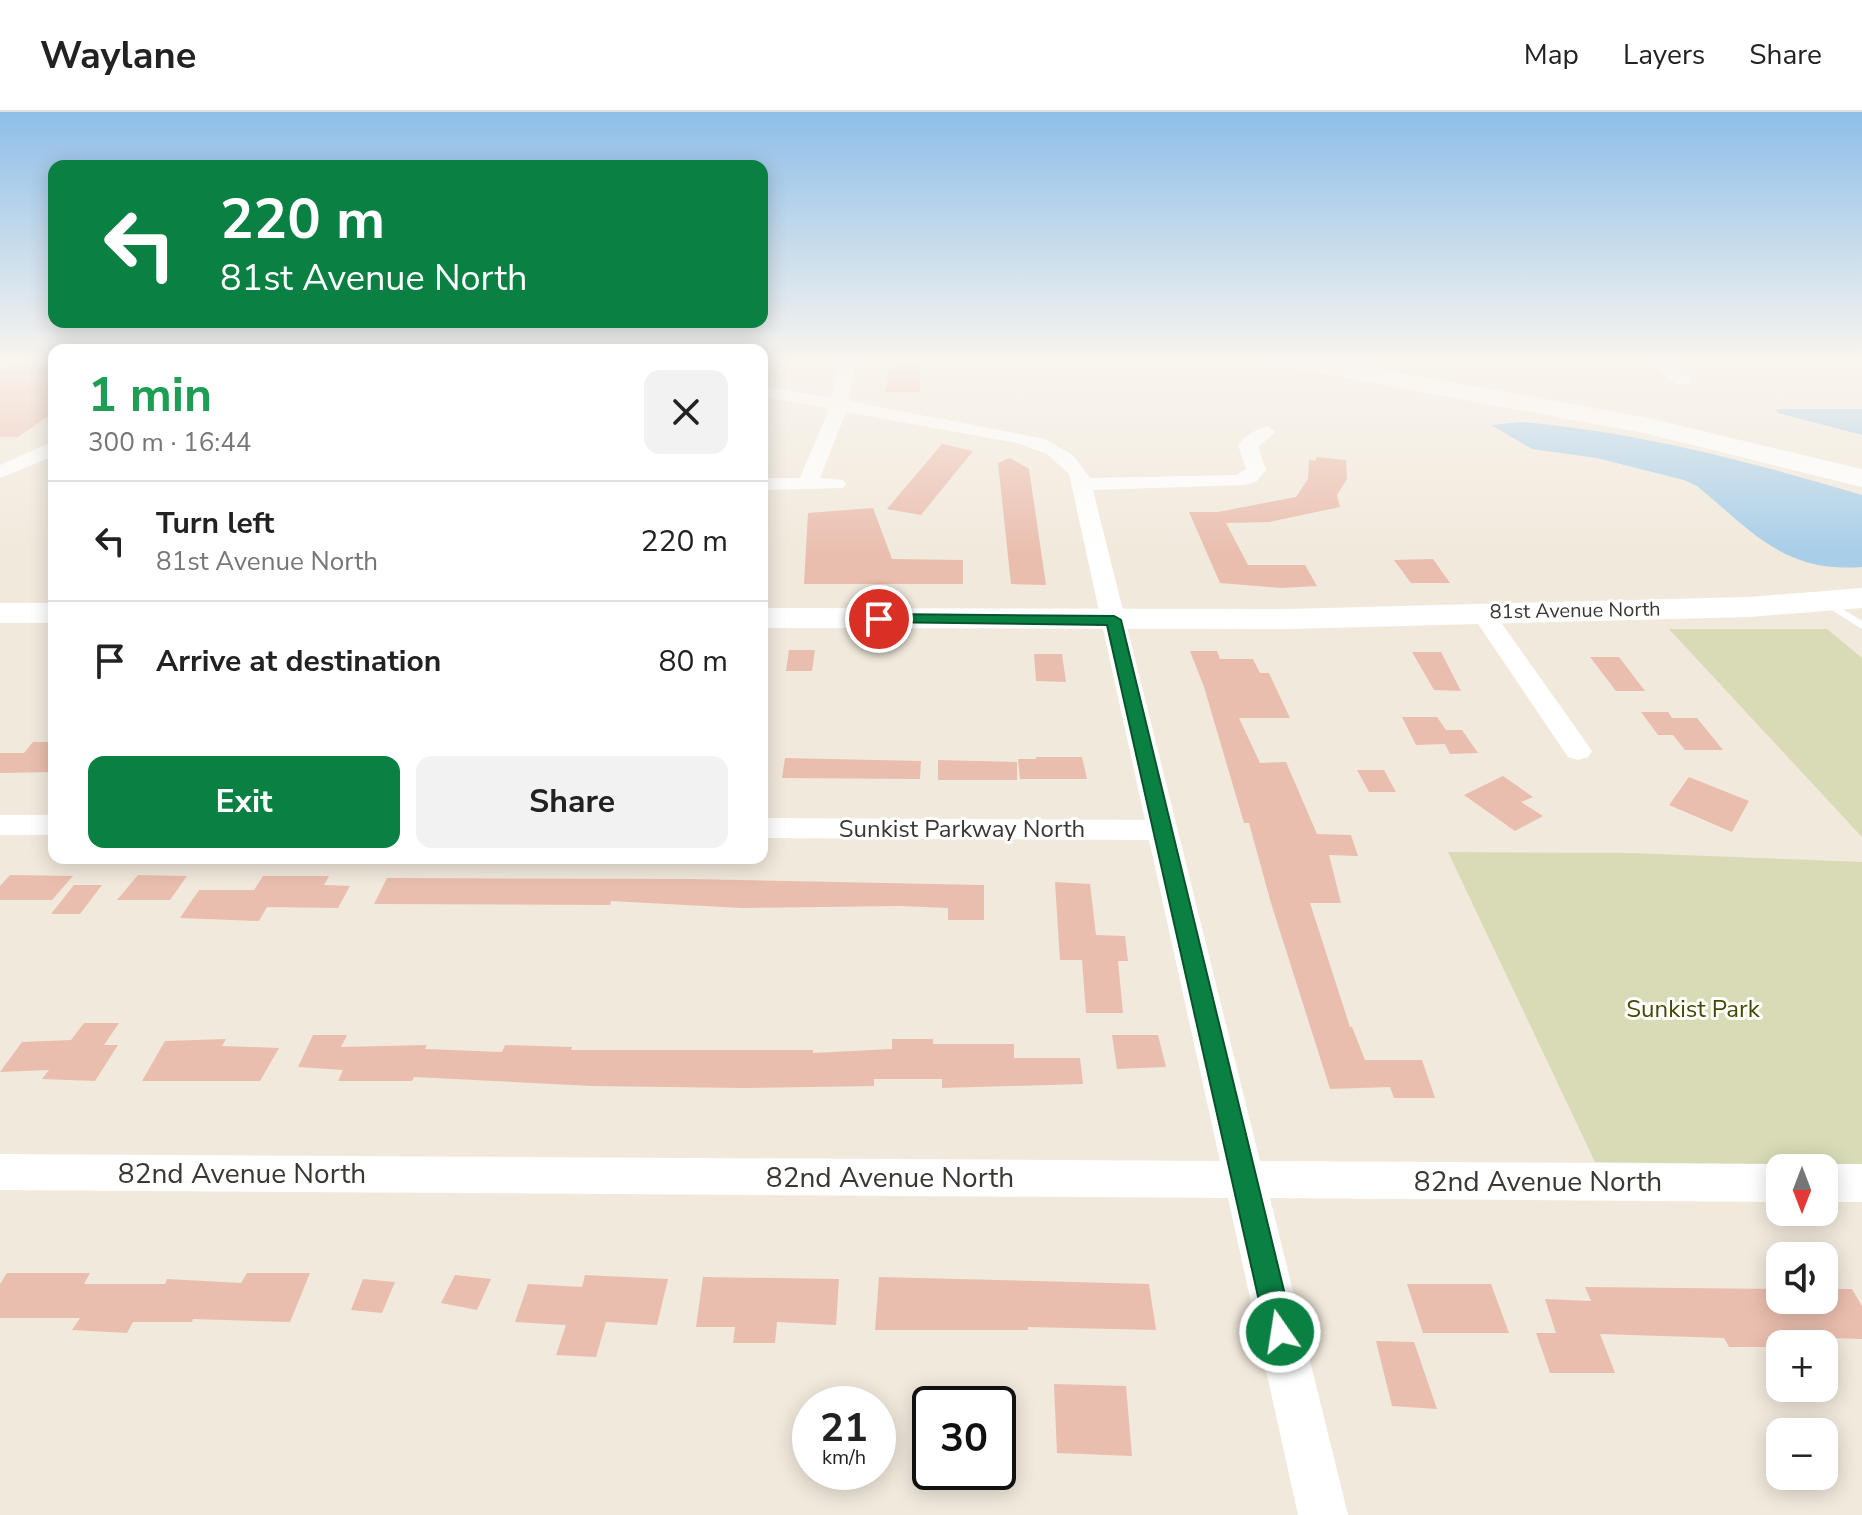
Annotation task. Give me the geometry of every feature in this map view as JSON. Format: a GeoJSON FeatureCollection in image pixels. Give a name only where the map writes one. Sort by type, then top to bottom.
{"type":"FeatureCollection","features":[{"type":"Feature","properties":{"kind":"highway"},"geometry":{"type":"LineString","coordinates":[[1642,423],[1723,441],[1862,478]]}},
{"type":"Feature","properties":{"kind":"highway"},"geometry":{"type":"LineString","coordinates":[[1744,423],[1836,445]]}},
{"type":"Feature","properties":{"kind":"street"},"geometry":{"type":"LineString","coordinates":[[808,484],[832,423]]}},
{"type":"Feature","properties":{"kind":"street"},"geometry":{"type":"LineString","coordinates":[[945,423],[1020,438],[1060,452],[1072,462],[1082,484],[1323,1515]]}},
{"type":"Feature","properties":{"kind":"street"},"geometry":{"type":"LineString","coordinates":[[1082,484],[1238,481],[1250,477],[1256,470],[1248,445],[1267,432]]}},
{"type":"Feature","properties":{"kind":"street"},"geometry":{"type":"LineString","coordinates":[[0,472],[48,450]]}},
{"type":"Feature","properties":{"kind":"street"},"geometry":{"type":"LineString","coordinates":[[768,484],[836,484]]}},
{"type":"Feature","properties":{"kind":"street","name":"81st Avenue North"},"geometry":{"type":"LineString","coordinates":[[1486,618],[1826,602],[1861,617]]}},
{"type":"Feature","properties":{"kind":"street"},"geometry":{"type":"LineString","coordinates":[[4,616],[48,613]]}},
{"type":"Feature","properties":{"kind":"street","name":"81st Avenue North"},"geometry":{"type":"LineString","coordinates":[[768,618],[1486,618],[1787,626],[1861,617]]}},
{"type":"Feature","properties":{"kind":"street"},"geometry":{"type":"LineString","coordinates":[[1486,618],[1578,751]]}},
{"type":"Feature","properties":{"kind":"street"},"geometry":{"type":"LineString","coordinates":[[0,825],[48,825]]}},
{"type":"Feature","properties":{"kind":"street","name":"Sunkist Parkway North"},"geometry":{"type":"LineString","coordinates":[[768,828],[1163,830]]}},
{"type":"Feature","properties":{"kind":"street","name":"82nd Avenue North"},"geometry":{"type":"LineString","coordinates":[[0,1172],[1766,1183]]}},
{"type":"Feature","properties":{"kind":"street"},"geometry":{"type":"LineString","coordinates":[[1838,1183],[1862,1183]]}},
{"type":"Feature","properties":{"kind":"green space"},"geometry":{"type":"Polygon","coordinates":[[[1669,629],[1827,629],[1862,658],[1862,837],[1669,629]]]}},
{"type":"Feature","properties":{"kind":"green space","name":"Sunkist Park"},"geometry":{"type":"Polygon","coordinates":[[[1448,852],[1630,853],[1862,862],[1862,1166],[1838,1166],[1838,1154],[1766,1154],[1766,1165],[1595,1162],[1448,852]]]}},
{"type":"Feature","properties":{"kind":"water"},"geometry":{"type":"Polygon","coordinates":[[[1534,423],[1651,441],[1778,471],[1862,495],[1862,567],[1835,567],[1790,556],[1771,546],[1697,486],[1684,480],[1597,458],[1532,449],[1491,425],[1534,423]]]}},
{"type":"Feature","properties":{"kind":"water"},"geometry":{"type":"Polygon","coordinates":[[[1818,423],[1862,423],[1862,435],[1818,423]]]}},
{"type":"Feature","properties":{"kind":"building"},"geometry":{"type":"Polygon","coordinates":[[[0,423],[37,423],[18,437],[0,437],[0,423]]]}},
{"type":"Feature","properties":{"kind":"building"},"geometry":{"type":"Polygon","coordinates":[[[942,444],[973,451],[921,515],[887,509],[942,444]]]}},
{"type":"Feature","properties":{"kind":"building"},"geometry":{"type":"Polygon","coordinates":[[[1316,457],[1346,460],[1347,479],[1337,495],[1340,507],[1269,522],[1226,523],[1248,565],[1305,565],[1317,586],[1282,588],[1220,583],[1189,512],[1218,512],[1296,497],[1308,479],[1309,460],[1316,461],[1316,457]]]}},
{"type":"Feature","properties":{"kind":"building"},"geometry":{"type":"Polygon","coordinates":[[[1010,458],[1029,469],[1046,585],[1011,584],[998,463],[1010,458]]]}},
{"type":"Feature","properties":{"kind":"building"},"geometry":{"type":"Polygon","coordinates":[[[873,508],[892,559],[963,560],[963,584],[804,584],[808,513],[873,508]]]}},
{"type":"Feature","properties":{"kind":"building"},"geometry":{"type":"Polygon","coordinates":[[[1433,559],[1450,583],[1411,583],[1394,560],[1433,559]]]}},
{"type":"Feature","properties":{"kind":"building"},"geometry":{"type":"Polygon","coordinates":[[[789,650],[815,650],[812,671],[786,671],[789,650]]]}},
{"type":"Feature","properties":{"kind":"building"},"geometry":{"type":"Polygon","coordinates":[[[1190,651],[1217,651],[1220,659],[1253,659],[1260,673],[1269,673],[1290,718],[1239,718],[1260,763],[1286,762],[1317,834],[1351,835],[1358,856],[1329,855],[1341,903],[1310,903],[1350,1027],[1365,1060],[1422,1060],[1435,1098],[1394,1098],[1390,1087],[1330,1089],[1249,823],[1244,823],[1204,687],[1190,651]]]}},
{"type":"Feature","properties":{"kind":"building"},"geometry":{"type":"Polygon","coordinates":[[[1412,652],[1441,652],[1461,691],[1434,690],[1412,652]]]}},
{"type":"Feature","properties":{"kind":"building"},"geometry":{"type":"Polygon","coordinates":[[[1034,654],[1062,654],[1066,682],[1036,681],[1034,654]]]}},
{"type":"Feature","properties":{"kind":"building"},"geometry":{"type":"Polygon","coordinates":[[[1590,657],[1619,657],[1645,691],[1616,691],[1590,657]]]}},
{"type":"Feature","properties":{"kind":"building"},"geometry":{"type":"Polygon","coordinates":[[[1641,712],[1668,712],[1672,718],[1697,718],[1723,750],[1685,750],[1673,735],[1658,735],[1641,712]]]}},
{"type":"Feature","properties":{"kind":"building"},"geometry":{"type":"Polygon","coordinates":[[[1402,717],[1437,717],[1446,730],[1462,730],[1478,753],[1450,754],[1445,744],[1416,745],[1402,717]]]}},
{"type":"Feature","properties":{"kind":"building"},"geometry":{"type":"Polygon","coordinates":[[[33,742],[48,742],[48,772],[0,773],[0,753],[24,753],[33,742]]]}},
{"type":"Feature","properties":{"kind":"building"},"geometry":{"type":"Polygon","coordinates":[[[1082,757],[1087,779],[1020,779],[1018,759],[1082,757]]]}},
{"type":"Feature","properties":{"kind":"building"},"geometry":{"type":"Polygon","coordinates":[[[785,758],[921,761],[920,779],[782,778],[785,758]]]}},
{"type":"Feature","properties":{"kind":"building"},"geometry":{"type":"Polygon","coordinates":[[[938,760],[1017,762],[1017,780],[938,780],[938,760]]]}},
{"type":"Feature","properties":{"kind":"building"},"geometry":{"type":"Polygon","coordinates":[[[1357,770],[1384,770],[1396,792],[1369,792],[1357,770]]]}},
{"type":"Feature","properties":{"kind":"building"},"geometry":{"type":"Polygon","coordinates":[[[1503,776],[1533,797],[1521,802],[1543,816],[1515,831],[1464,795],[1503,776]]]}},
{"type":"Feature","properties":{"kind":"building"},"geometry":{"type":"Polygon","coordinates":[[[1689,777],[1749,801],[1732,832],[1669,805],[1689,777]]]}},
{"type":"Feature","properties":{"kind":"building"},"geometry":{"type":"Polygon","coordinates":[[[10,875],[73,876],[52,900],[0,900],[0,886],[10,875]]]}},
{"type":"Feature","properties":{"kind":"building"},"geometry":{"type":"Polygon","coordinates":[[[138,875],[187,876],[170,900],[117,900],[138,875]]]}},
{"type":"Feature","properties":{"kind":"building"},"geometry":{"type":"Polygon","coordinates":[[[263,876],[329,876],[324,885],[350,886],[338,908],[267,907],[259,921],[180,918],[199,890],[254,890],[263,876]]]}},
{"type":"Feature","properties":{"kind":"building"},"geometry":{"type":"Polygon","coordinates":[[[387,878],[690,879],[984,885],[984,920],[948,920],[948,908],[900,906],[742,908],[611,901],[610,905],[374,904],[387,878]]]}},
{"type":"Feature","properties":{"kind":"building"},"geometry":{"type":"Polygon","coordinates":[[[1055,882],[1090,884],[1096,935],[1125,936],[1128,961],[1118,961],[1123,1013],[1086,1013],[1082,960],[1060,960],[1055,882]]]}},
{"type":"Feature","properties":{"kind":"building"},"geometry":{"type":"Polygon","coordinates":[[[74,885],[102,885],[80,914],[51,914],[74,885]]]}},
{"type":"Feature","properties":{"kind":"building"},"geometry":{"type":"Polygon","coordinates":[[[84,1023],[119,1023],[104,1045],[118,1045],[95,1081],[42,1079],[49,1070],[0,1072],[22,1042],[71,1040],[84,1023]]]}},
{"type":"Feature","properties":{"kind":"building"},"geometry":{"type":"Polygon","coordinates":[[[313,1035],[347,1035],[341,1047],[427,1045],[425,1049],[502,1052],[505,1045],[572,1047],[571,1050],[813,1050],[813,1053],[892,1049],[892,1039],[933,1039],[933,1044],[1014,1044],[1014,1058],[1080,1058],[1083,1084],[942,1088],[942,1079],[874,1079],[874,1086],[743,1088],[592,1086],[414,1077],[412,1081],[338,1081],[343,1070],[298,1067],[313,1035]]]}},
{"type":"Feature","properties":{"kind":"building"},"geometry":{"type":"Polygon","coordinates":[[[1112,1035],[1158,1035],[1166,1067],[1117,1069],[1112,1035]]]}},
{"type":"Feature","properties":{"kind":"building"},"geometry":{"type":"Polygon","coordinates":[[[226,1039],[222,1046],[279,1048],[260,1081],[142,1081],[165,1041],[226,1039]]]}},
{"type":"Feature","properties":{"kind":"building"},"geometry":{"type":"Polygon","coordinates":[[[7,1273],[90,1273],[84,1284],[165,1284],[167,1279],[241,1283],[247,1273],[310,1273],[290,1322],[193,1319],[192,1322],[133,1322],[127,1333],[72,1330],[80,1318],[0,1318],[0,1284],[7,1273]]]}},
{"type":"Feature","properties":{"kind":"building"},"geometry":{"type":"Polygon","coordinates":[[[455,1275],[491,1279],[477,1310],[441,1303],[455,1275]]]}},
{"type":"Feature","properties":{"kind":"building"},"geometry":{"type":"Polygon","coordinates":[[[585,1275],[668,1279],[657,1325],[606,1322],[596,1357],[556,1355],[566,1325],[515,1322],[528,1284],[582,1287],[585,1275]]]}},
{"type":"Feature","properties":{"kind":"building"},"geometry":{"type":"Polygon","coordinates":[[[703,1277],[839,1279],[836,1325],[777,1322],[775,1343],[733,1343],[735,1327],[696,1327],[703,1277]]]}},
{"type":"Feature","properties":{"kind":"building"},"geometry":{"type":"Polygon","coordinates":[[[879,1277],[1149,1284],[1156,1330],[1028,1327],[1028,1330],[875,1330],[879,1277]]]}},
{"type":"Feature","properties":{"kind":"building"},"geometry":{"type":"Polygon","coordinates":[[[363,1279],[395,1282],[382,1313],[351,1310],[363,1279]]]}},
{"type":"Feature","properties":{"kind":"building"},"geometry":{"type":"Polygon","coordinates":[[[1407,1284],[1491,1284],[1509,1333],[1423,1333],[1407,1284]]]}},
{"type":"Feature","properties":{"kind":"building"},"geometry":{"type":"Polygon","coordinates":[[[1585,1287],[1766,1289],[1766,1314],[1838,1314],[1838,1289],[1852,1289],[1862,1306],[1862,1339],[1838,1338],[1838,1330],[1766,1330],[1766,1347],[1729,1347],[1724,1338],[1600,1334],[1615,1373],[1550,1373],[1536,1333],[1556,1333],[1545,1299],[1591,1301],[1585,1287]]]}},
{"type":"Feature","properties":{"kind":"building"},"geometry":{"type":"Polygon","coordinates":[[[1376,1341],[1414,1342],[1437,1409],[1392,1406],[1376,1341]]]}},
{"type":"Feature","properties":{"kind":"building"},"geometry":{"type":"Polygon","coordinates":[[[1054,1384],[1126,1386],[1132,1456],[1057,1453],[1054,1384]]]}},
{"type":"Feature","properties":{"kind":"route"},"geometry":{"type":"LineString","coordinates":[[879,619],[1114,620],[1280,1332]]}}]}
